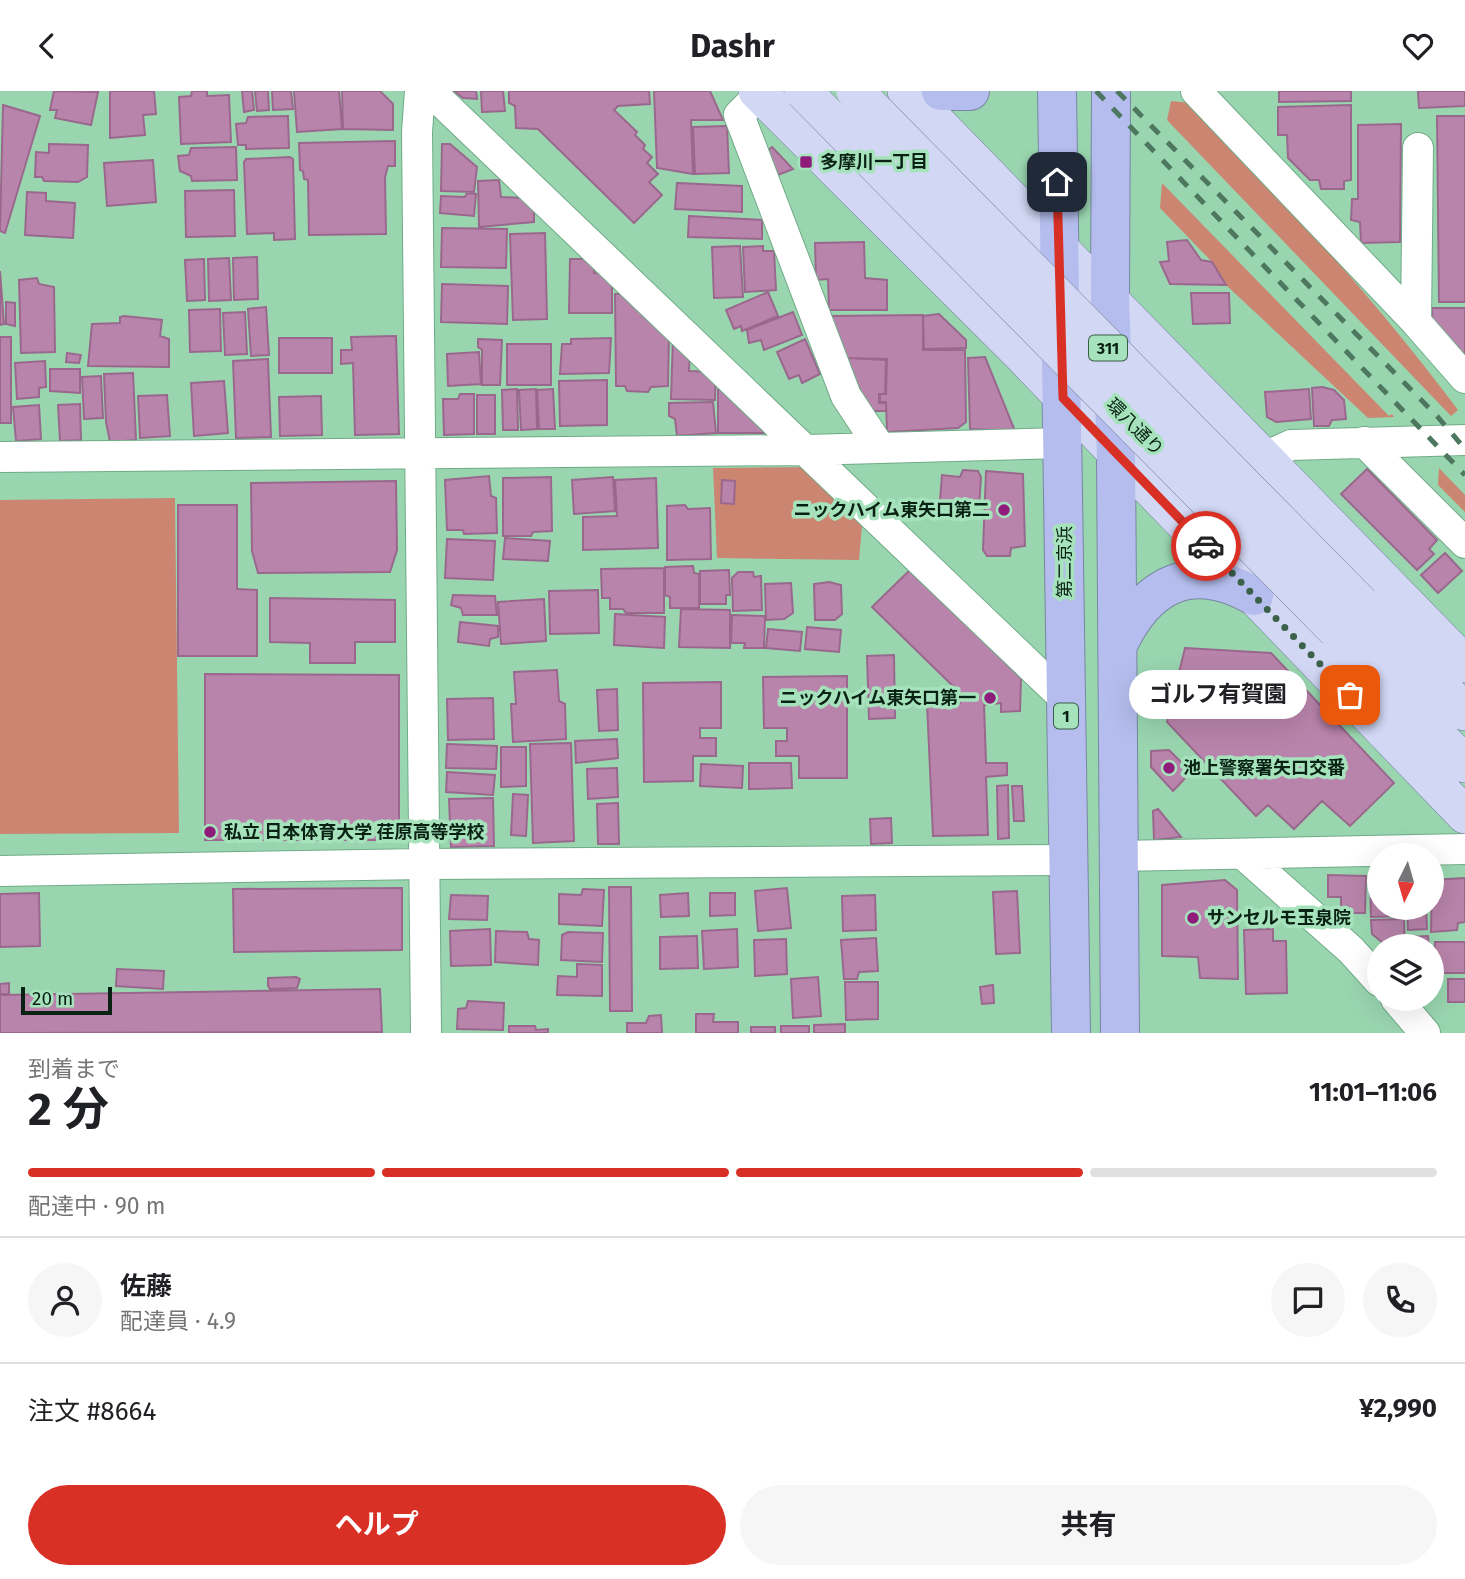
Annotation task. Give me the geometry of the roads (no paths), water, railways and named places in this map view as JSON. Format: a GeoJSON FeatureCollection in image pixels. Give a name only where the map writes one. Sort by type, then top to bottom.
{"type":"FeatureCollection","features":[{"type":"Feature","properties":{"kind":"highway"},"geometry":{"type":"LineString","coordinates":[[941,91],[970,91]]}},
{"type":"Feature","properties":{"kind":"highway","name":"第二京浜"},"geometry":{"type":"LineString","coordinates":[[1057,91],[1071,1033]]}},
{"type":"Feature","properties":{"kind":"highway"},"geometry":{"type":"LineString","coordinates":[[1111,91],[1110,300],[1116,454],[1120,1033]]}},
{"type":"Feature","properties":{"kind":"highway"},"geometry":{"type":"LineString","coordinates":[[1118,645],[1128,624],[1143,604],[1184,579],[1221,580],[1254,596]]}},
{"type":"Feature","properties":{"kind":"main road","name":"環八通り"},"geometry":{"type":"LineString","coordinates":[[803,91],[1465,764]]}},
{"type":"Feature","properties":{"kind":"main road","name":"環八通り"},"geometry":{"type":"LineString","coordinates":[[855,91],[1465,712]]}},
{"type":"Feature","properties":{"kind":"main road"},"geometry":{"type":"LineString","coordinates":[[906,91],[1465,664]]}},
{"type":"Feature","properties":{"kind":"main road"},"geometry":{"type":"LineString","coordinates":[[758,92],[1063,398],[1465,815]]}},
{"type":"Feature","properties":{"kind":"street"},"geometry":{"type":"LineString","coordinates":[[420,91],[416,132],[426,1033]]}},
{"type":"Feature","properties":{"kind":"street"},"geometry":{"type":"LineString","coordinates":[[430,91],[1066,700]]}},
{"type":"Feature","properties":{"kind":"street"},"geometry":{"type":"LineString","coordinates":[[1196,91],[1416,322],[1465,378]]}},
{"type":"Feature","properties":{"kind":"street"},"geometry":{"type":"LineString","coordinates":[[758,92],[739,115],[846,395],[878,446]]}},
{"type":"Feature","properties":{"kind":"street"},"geometry":{"type":"LineString","coordinates":[[1416,322],[1418,148]]}},
{"type":"Feature","properties":{"kind":"street"},"geometry":{"type":"LineString","coordinates":[[1191,530],[1264,457],[1291,445],[1465,440]]}},
{"type":"Feature","properties":{"kind":"street"},"geometry":{"type":"LineString","coordinates":[[1364,442],[1465,543]]}},
{"type":"Feature","properties":{"kind":"street"},"geometry":{"type":"LineString","coordinates":[[0,457],[806,450],[1064,443]]}},
{"type":"Feature","properties":{"kind":"street"},"geometry":{"type":"LineString","coordinates":[[1118,856],[1245,856],[1465,849]]}},
{"type":"Feature","properties":{"kind":"street"},"geometry":{"type":"LineString","coordinates":[[1245,856],[1351,950],[1367,968]]}},
{"type":"Feature","properties":{"kind":"street"},"geometry":{"type":"LineString","coordinates":[[0,871],[424,864],[1069,860]]}},
{"type":"Feature","properties":{"kind":"street"},"geometry":{"type":"LineString","coordinates":[[1406,1011],[1425,1033]]}},
{"type":"Feature","properties":{"kind":"railway"},"geometry":{"type":"LineString","coordinates":[[1096,91],[1465,475]]}},
{"type":"Feature","properties":{"kind":"railway"},"geometry":{"type":"LineString","coordinates":[[1117,91],[1437,416],[1465,449]]}},
{"type":"Feature","properties":{"kind":"place","name":"多摩川一丁目"},"geometry":{"type":"Point","coordinates":[806,162]}},
{"type":"Feature","properties":{"kind":"place","name":"ニックハイム東矢口第二"},"geometry":{"type":"Point","coordinates":[1004,510]}},
{"type":"Feature","properties":{"kind":"place","name":"ゴルフ有賀園"},"geometry":{"type":"Point","coordinates":[1350,695]}},
{"type":"Feature","properties":{"kind":"place","name":"ニックハイム東矢口第一"},"geometry":{"type":"Point","coordinates":[990,698]}},
{"type":"Feature","properties":{"kind":"place","name":"池上警察署矢口交番"},"geometry":{"type":"Point","coordinates":[1169,768]}},
{"type":"Feature","properties":{"kind":"place","name":"私立 日本体育大学 荏原高等学校"},"geometry":{"type":"Point","coordinates":[210,832]}},
{"type":"Feature","properties":{"kind":"place","name":"サンセルモ玉泉院"},"geometry":{"type":"Point","coordinates":[1193,918]}}]}
